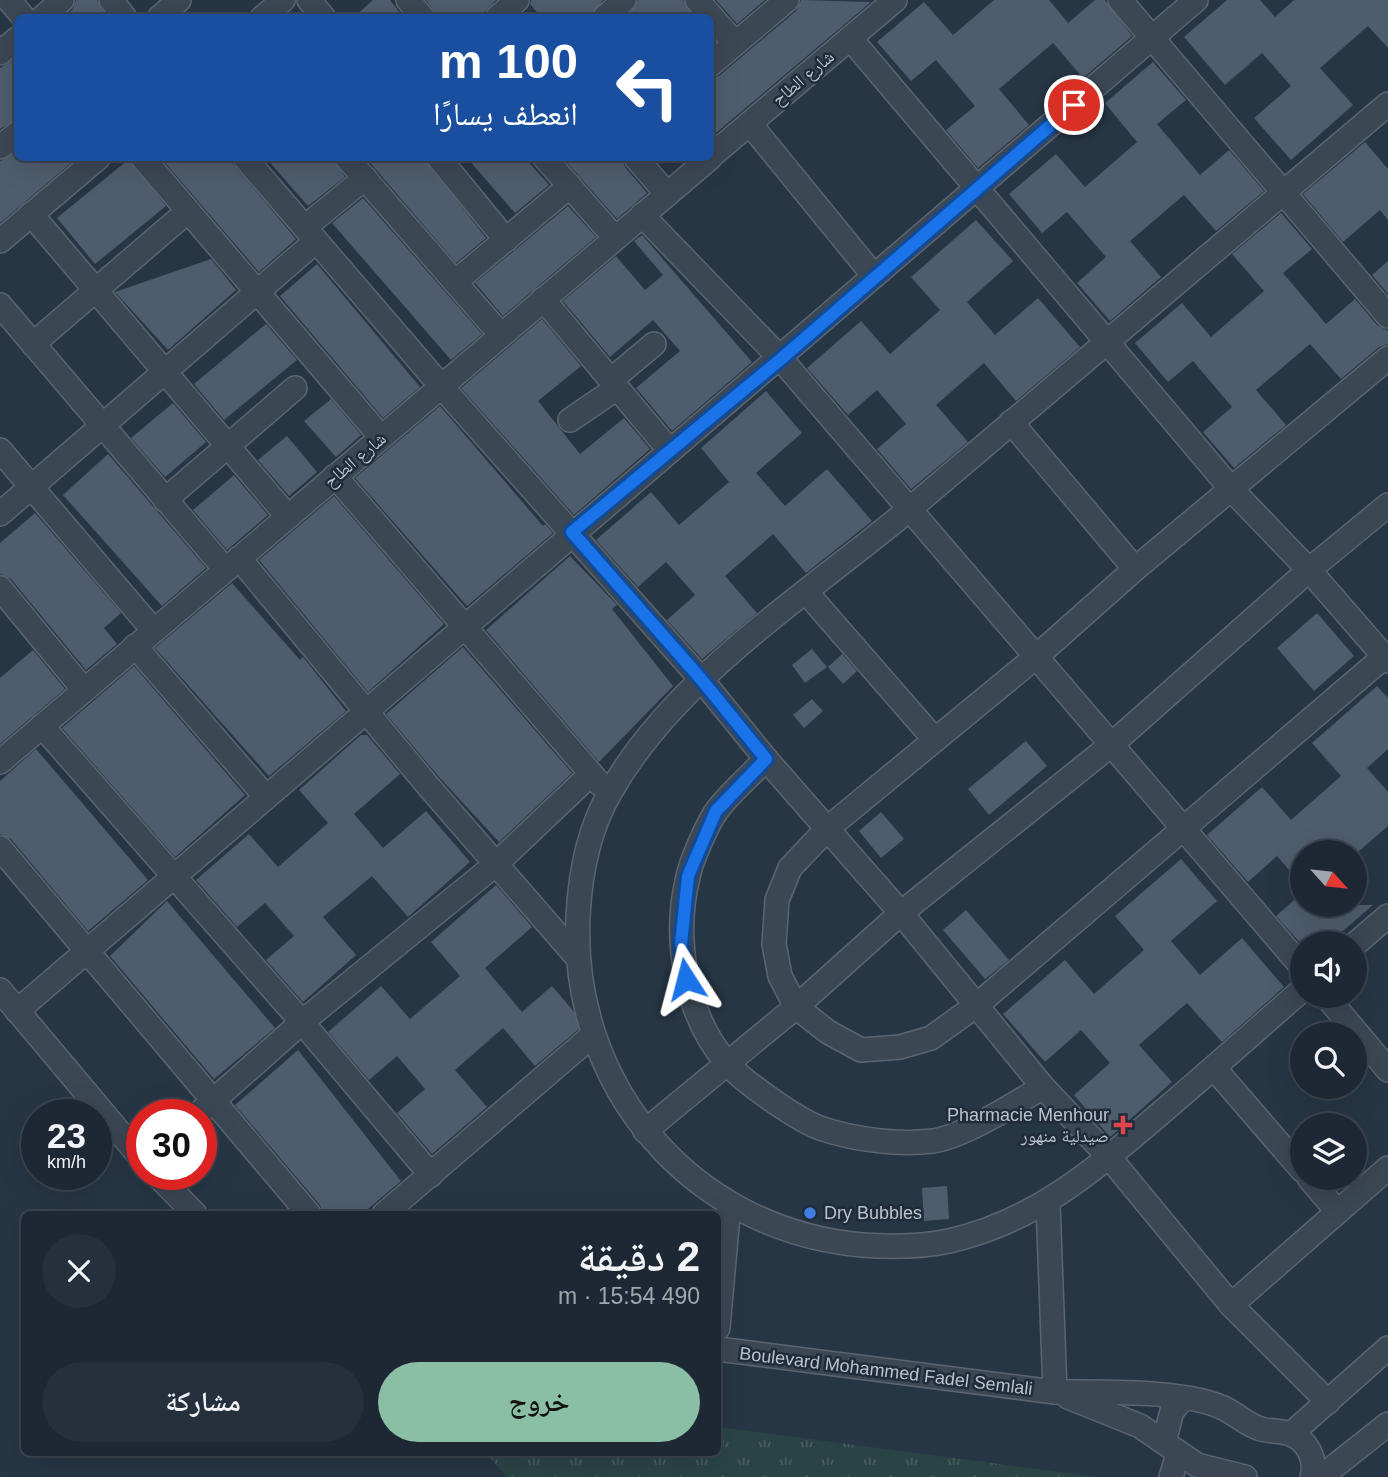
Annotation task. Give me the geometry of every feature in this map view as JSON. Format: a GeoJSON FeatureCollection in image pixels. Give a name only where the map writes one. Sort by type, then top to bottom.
{"type":"FeatureCollection","features":[{"type":"Feature","properties":{"kind":"street"},"geometry":{"type":"LineString","coordinates":[[9,0],[21,14]]}},
{"type":"Feature","properties":{"kind":"street"},"geometry":{"type":"LineString","coordinates":[[46,14],[62,0]]}},
{"type":"Feature","properties":{"kind":"street"},"geometry":{"type":"LineString","coordinates":[[111,0],[122,14]]}},
{"type":"Feature","properties":{"kind":"street"},"geometry":{"type":"LineString","coordinates":[[163,14],[179,0]]}},
{"type":"Feature","properties":{"kind":"street"},"geometry":{"type":"LineString","coordinates":[[267,14],[283,0]]}},
{"type":"Feature","properties":{"kind":"street"},"geometry":{"type":"LineString","coordinates":[[309,0],[321,14]]}},
{"type":"Feature","properties":{"kind":"street"},"geometry":{"type":"LineString","coordinates":[[408,0],[420,14]]}},
{"type":"Feature","properties":{"kind":"street"},"geometry":{"type":"LineString","coordinates":[[608,14],[624,0]]}},
{"type":"Feature","properties":{"kind":"street"},"geometry":{"type":"LineString","coordinates":[[697,0],[709,14]]}},
{"type":"Feature","properties":{"kind":"street"},"geometry":{"type":"LineString","coordinates":[[714,61],[787,0]]}},
{"type":"Feature","properties":{"kind":"street"},"geometry":{"type":"LineString","coordinates":[[1120,0],[1388,316]]}},
{"type":"Feature","properties":{"kind":"street"},"geometry":{"type":"LineString","coordinates":[[17,1011],[572,532],[781,359],[1196,0]]}},
{"type":"Feature","properties":{"kind":"street","name":"شارع الطاح"},"geometry":{"type":"LineString","coordinates":[[714,154],[891,1]]}},
{"type":"Feature","properties":{"kind":"street"},"geometry":{"type":"LineString","coordinates":[[714,19],[735,43]]}},
{"type":"Feature","properties":{"kind":"street"},"geometry":{"type":"LineString","coordinates":[[850,38],[1233,491],[1309,570],[1386,659],[1184,826],[977,1005],[931,1038],[900,1047],[861,1050],[828,1032],[796,1007],[780,976],[774,944],[777,900],[790,868],[828,828],[1037,656],[1135,569],[1233,491],[1388,358]]}},
{"type":"Feature","properties":{"kind":"street"},"geometry":{"type":"LineString","coordinates":[[0,53],[14,41]]}},
{"type":"Feature","properties":{"kind":"street"},"geometry":{"type":"LineString","coordinates":[[1290,1001],[1109,1157],[1048,1203],[998,1227],[944,1242],[889,1247],[833,1242],[779,1227],[729,1203],[684,1171],[645,1131],[615,1086],[593,1035],[576,956],[579,888],[590,840],[608,794],[648,734],[701,679],[910,509],[1388,104]]}},
{"type":"Feature","properties":{"kind":"street"},"geometry":{"type":"LineString","coordinates":[[750,124],[874,276]]}},
{"type":"Feature","properties":{"kind":"street"},"geometry":{"type":"LineString","coordinates":[[0,147],[14,136]]}},
{"type":"Feature","properties":{"kind":"street"},"geometry":{"type":"LineString","coordinates":[[0,241],[94,161]]}},
{"type":"Feature","properties":{"kind":"street"},"geometry":{"type":"LineString","coordinates":[[146,161],[381,437]]}},
{"type":"Feature","properties":{"kind":"street"},"geometry":{"type":"LineString","coordinates":[[248,161],[441,386],[701,679],[766,759],[901,913],[1043,1087],[1109,1157],[1231,1305],[1328,1402]]}},
{"type":"Feature","properties":{"kind":"street"},"geometry":{"type":"LineString","coordinates":[[350,161],[501,335]]}},
{"type":"Feature","properties":{"kind":"street"},"geometry":{"type":"LineString","coordinates":[[441,161],[506,240]]}},
{"type":"Feature","properties":{"kind":"street"},"geometry":{"type":"LineString","coordinates":[[548,161],[615,238]]}},
{"type":"Feature","properties":{"kind":"street"},"geometry":{"type":"LineString","coordinates":[[639,161],[667,194]]}},
{"type":"Feature","properties":{"kind":"street","name":"شارع الطاح"},"geometry":{"type":"LineString","coordinates":[[0,762],[705,161]]}},
{"type":"Feature","properties":{"kind":"street"},"geometry":{"type":"LineString","coordinates":[[0,514],[257,292],[365,178]]}},
{"type":"Feature","properties":{"kind":"street"},"geometry":{"type":"LineString","coordinates":[[455,282],[570,186]]}},
{"type":"Feature","properties":{"kind":"street"},"geometry":{"type":"LineString","coordinates":[[33,345],[188,211]]}},
{"type":"Feature","properties":{"kind":"street"},"geometry":{"type":"LineString","coordinates":[[31,214],[288,517]]}},
{"type":"Feature","properties":{"kind":"street"},"geometry":{"type":"LineString","coordinates":[[642,215],[781,359],[1290,953]]}},
{"type":"Feature","properties":{"kind":"street"},"geometry":{"type":"LineString","coordinates":[[543,299],[670,451]]}},
{"type":"Feature","properties":{"kind":"street"},"geometry":{"type":"LineString","coordinates":[[0,305],[165,500],[232,564],[366,712],[576,956]]}},
{"type":"Feature","properties":{"kind":"street"},"geometry":{"type":"LineString","coordinates":[[570,420],[614,384],[654,344]]}},
{"type":"Feature","properties":{"kind":"street"},"geometry":{"type":"LineString","coordinates":[[165,500],[295,388]]}},
{"type":"Feature","properties":{"kind":"street"},"geometry":{"type":"LineString","coordinates":[[1011,422],[1135,569]]}},
{"type":"Feature","properties":{"kind":"street"},"geometry":{"type":"LineString","coordinates":[[0,450],[154,631]]}},
{"type":"Feature","properties":{"kind":"street"},"geometry":{"type":"LineString","coordinates":[[335,476],[608,794]]}},
{"type":"Feature","properties":{"kind":"street"},"geometry":{"type":"LineString","coordinates":[[645,1131],[796,1007],[901,913],[1111,745],[1309,570],[1388,505]]}},
{"type":"Feature","properties":{"kind":"street"},"geometry":{"type":"LineString","coordinates":[[0,588],[84,690]]}},
{"type":"Feature","properties":{"kind":"street"},"geometry":{"type":"LineString","coordinates":[[807,593],[935,740]]}},
{"type":"Feature","properties":{"kind":"street"},"geometry":{"type":"LineString","coordinates":[[135,646],[266,797]]}},
{"type":"Feature","properties":{"kind":"street"},"geometry":{"type":"LineString","coordinates":[[42,726],[302,1022],[431,1175]]}},
{"type":"Feature","properties":{"kind":"street"},"geometry":{"type":"LineString","coordinates":[[766,759],[716,811],[688,876],[681,944],[686,979],[696,1011],[727,1063],[771,1099],[821,1129],[879,1140],[935,1141],[990,1118],[1043,1087]]}},
{"type":"Feature","properties":{"kind":"street"},"geometry":{"type":"LineString","coordinates":[[215,1099],[302,1022],[496,864],[591,774]]}},
{"type":"Feature","properties":{"kind":"street"},"geometry":{"type":"LineString","coordinates":[[0,848],[88,950],[198,1099]]}},
{"type":"Feature","properties":{"kind":"street"},"geometry":{"type":"LineString","coordinates":[[1367,934],[1388,916]]}},
{"type":"Feature","properties":{"kind":"street"},"geometry":{"type":"LineString","coordinates":[[0,990],[126,1140]]}},
{"type":"Feature","properties":{"kind":"street"},"geometry":{"type":"LineString","coordinates":[[1336,1008],[1388,1070]]}},
{"type":"Feature","properties":{"kind":"street"},"geometry":{"type":"LineString","coordinates":[[388,1211],[593,1035]]}},
{"type":"Feature","properties":{"kind":"street"},"geometry":{"type":"LineString","coordinates":[[1213,1068],[1290,1156]]}},
{"type":"Feature","properties":{"kind":"street"},"geometry":{"type":"LineString","coordinates":[[217,1120],[306,1211]]}},
{"type":"Feature","properties":{"kind":"street"},"geometry":{"type":"LineString","coordinates":[[1231,1305],[1388,1168]]}},
{"type":"Feature","properties":{"kind":"street"},"geometry":{"type":"LineString","coordinates":[[172,1190],[192,1211]]}},
{"type":"Feature","properties":{"kind":"street"},"geometry":{"type":"LineString","coordinates":[[1319,1190],[1337,1211]]}},
{"type":"Feature","properties":{"kind":"street"},"geometry":{"type":"LineString","coordinates":[[721,1294],[729,1203]]}},
{"type":"Feature","properties":{"kind":"street"},"geometry":{"type":"LineString","coordinates":[[1048,1203],[1055,1392]]}},
{"type":"Feature","properties":{"kind":"street"},"geometry":{"type":"LineString","coordinates":[[1312,1477],[1312,1455],[1305,1445],[1291,1434],[1388,1348]]}},
{"type":"Feature","properties":{"kind":"street","name":"Boulevard Mohammed Fadel Semlali"},"geometry":{"type":"LineString","coordinates":[[721,1349],[1055,1392],[1111,1392],[1183,1399],[1222,1407],[1260,1429],[1291,1434]]}},
{"type":"Feature","properties":{"kind":"street","name":"Boulevard Mohammed Fadel Semlali"},"geometry":{"type":"LineString","coordinates":[[1055,1392],[1140,1426],[1198,1465],[1230,1476]]}},
{"type":"Feature","properties":{"kind":"street"},"geometry":{"type":"LineString","coordinates":[[1171,1477],[1172,1411],[1183,1399]]}},
{"type":"Feature","properties":{"kind":"street"},"geometry":{"type":"LineString","coordinates":[[1321,1477],[1388,1424]]}},
{"type":"Feature","properties":{"kind":"green space"},"geometry":{"type":"Polygon","coordinates":[[[721,1427],[1097,1477],[507,1477],[489,1456],[721,1456],[721,1427]]]}},
{"type":"Feature","properties":{"kind":"building"},"geometry":{"type":"Polygon","coordinates":[[[76,0],[97,0],[105,14],[68,14],[76,0]]]}},
{"type":"Feature","properties":{"kind":"building"},"geometry":{"type":"Polygon","coordinates":[[[373,0],[390,0],[401,14],[357,14],[373,0]]]}},
{"type":"Feature","properties":{"kind":"building"},"geometry":{"type":"Polygon","coordinates":[[[426,0],[496,0],[483,14],[436,14],[426,0]]]}},
{"type":"Feature","properties":{"kind":"building"},"geometry":{"type":"Polygon","coordinates":[[[531,0],[603,0],[593,14],[539,14],[530,4],[531,0]]]}},
{"type":"Feature","properties":{"kind":"building"},"geometry":{"type":"Polygon","coordinates":[[[638,0],[683,0],[692,14],[631,14],[638,0]]]}},
{"type":"Feature","properties":{"kind":"building"},"geometry":{"type":"Polygon","coordinates":[[[716,0],[765,0],[737,24],[716,0]]]}},
{"type":"Feature","properties":{"kind":"building"},"geometry":{"type":"Polygon","coordinates":[[[801,0],[871,2],[714,135],[714,78],[796,11],[801,0]]]}},
{"type":"Feature","properties":{"kind":"building"},"geometry":{"type":"Polygon","coordinates":[[[994,0],[1049,0],[1068,23],[1095,0],[1105,0],[1132,36],[1083,78],[1053,43],[999,89],[1029,125],[978,168],[946,130],[975,106],[936,60],[911,81],[877,42],[924,2],[953,35],[994,0]]]}},
{"type":"Feature","properties":{"kind":"building"},"geometry":{"type":"Polygon","coordinates":[[[1227,0],[1260,0],[1275,17],[1294,0],[1388,0],[1388,48],[1368,26],[1320,68],[1353,105],[1291,160],[1254,118],[1291,86],[1262,53],[1225,85],[1184,37],[1227,0]]]}},
{"type":"Feature","properties":{"kind":"building"},"geometry":{"type":"Polygon","coordinates":[[[14,59],[14,121],[0,129],[0,68],[14,59]]]}},
{"type":"Feature","properties":{"kind":"building"},"geometry":{"type":"Polygon","coordinates":[[[1153,62],[1186,100],[1157,124],[1200,175],[1229,150],[1264,191],[1216,231],[1184,195],[1130,241],[1161,277],[1110,321],[1077,283],[1106,257],[1067,212],[1042,233],[1009,194],[1056,154],[1085,187],[1137,142],[1105,103],[1153,62]]]}},
{"type":"Feature","properties":{"kind":"building"},"geometry":{"type":"Polygon","coordinates":[[[1365,142],[1388,169],[1388,220],[1380,210],[1343,242],[1303,194],[1365,142]]]}},
{"type":"Feature","properties":{"kind":"building"},"geometry":{"type":"Polygon","coordinates":[[[14,153],[14,161],[73,161],[0,223],[0,161],[14,153]]]}},
{"type":"Feature","properties":{"kind":"building"},"geometry":{"type":"Polygon","coordinates":[[[127,161],[131,161],[166,206],[95,264],[57,218],[127,161]]]}},
{"type":"Feature","properties":{"kind":"building"},"geometry":{"type":"Polygon","coordinates":[[[164,161],[231,161],[296,239],[259,272],[164,161]]]}},
{"type":"Feature","properties":{"kind":"building"},"geometry":{"type":"Polygon","coordinates":[[[269,161],[335,161],[345,177],[308,206],[269,161]]]}},
{"type":"Feature","properties":{"kind":"building"},"geometry":{"type":"Polygon","coordinates":[[[369,161],[426,161],[486,238],[456,263],[369,161]]]}},
{"type":"Feature","properties":{"kind":"building"},"geometry":{"type":"Polygon","coordinates":[[[470,161],[528,161],[549,185],[515,213],[470,161]]]}},
{"type":"Feature","properties":{"kind":"building"},"geometry":{"type":"Polygon","coordinates":[[[566,161],[623,161],[647,193],[617,219],[566,161]]]}},
{"type":"Feature","properties":{"kind":"building"},"geometry":{"type":"Polygon","coordinates":[[[363,198],[482,334],[451,360],[332,223],[363,198]]]}},
{"type":"Feature","properties":{"kind":"building"},"geometry":{"type":"Polygon","coordinates":[[[568,206],[596,237],[503,316],[475,283],[568,206]]]}},
{"type":"Feature","properties":{"kind":"building"},"geometry":{"type":"Polygon","coordinates":[[[1281,213],[1312,249],[1283,273],[1326,324],[1355,299],[1377,325],[1388,331],[1388,344],[1379,347],[1341,379],[1310,344],[1256,390],[1286,425],[1234,468],[1203,432],[1232,407],[1193,361],[1168,382],[1135,343],[1182,303],[1211,337],[1264,291],[1232,254],[1281,213]]]}},
{"type":"Feature","properties":{"kind":"building"},"geometry":{"type":"Polygon","coordinates":[[[976,220],[1013,261],[967,302],[995,335],[1038,298],[1080,347],[1016,401],[984,363],[936,405],[968,442],[911,489],[877,449],[906,424],[877,390],[848,415],[807,368],[861,321],[890,354],[940,310],[911,277],[976,220]]]}},
{"type":"Feature","properties":{"kind":"building"},"geometry":{"type":"Polygon","coordinates":[[[642,235],[752,362],[672,431],[636,388],[680,351],[653,320],[610,357],[563,301],[616,256],[645,290],[663,275],[634,241],[642,235]]]}},
{"type":"Feature","properties":{"kind":"building"},"geometry":{"type":"Polygon","coordinates":[[[211,259],[236,290],[168,350],[115,292],[211,259]]]}},
{"type":"Feature","properties":{"kind":"building"},"geometry":{"type":"Polygon","coordinates":[[[1388,261],[1388,294],[1372,275],[1388,261]]]}},
{"type":"Feature","properties":{"kind":"building"},"geometry":{"type":"Polygon","coordinates":[[[317,264],[420,387],[383,418],[280,296],[317,264]]]}},
{"type":"Feature","properties":{"kind":"building"},"geometry":{"type":"Polygon","coordinates":[[[542,319],[581,366],[538,401],[580,454],[624,418],[650,449],[574,515],[461,388],[542,319]]]}},
{"type":"Feature","properties":{"kind":"building"},"geometry":{"type":"Polygon","coordinates":[[[266,324],[297,360],[224,420],[194,384],[266,324]]]}},
{"type":"Feature","properties":{"kind":"building"},"geometry":{"type":"Polygon","coordinates":[[[766,391],[802,433],[756,473],[785,506],[827,469],[872,521],[806,573],[773,534],[725,576],[757,613],[702,659],[667,620],[695,595],[666,562],[638,587],[596,540],[651,492],[679,525],[729,482],[701,448],[766,391]]]}},
{"type":"Feature","properties":{"kind":"building"},"geometry":{"type":"Polygon","coordinates":[[[331,399],[361,435],[336,457],[304,421],[331,399]]]}},
{"type":"Feature","properties":{"kind":"building"},"geometry":{"type":"Polygon","coordinates":[[[173,403],[206,442],[165,477],[131,438],[173,403]]]}},
{"type":"Feature","properties":{"kind":"building"},"geometry":{"type":"Polygon","coordinates":[[[440,406],[543,526],[545,524],[553,533],[467,606],[355,478],[440,406]]]}},
{"type":"Feature","properties":{"kind":"building"},"geometry":{"type":"Polygon","coordinates":[[[287,436],[317,472],[289,496],[258,460],[287,436]]]}},
{"type":"Feature","properties":{"kind":"building"},"geometry":{"type":"Polygon","coordinates":[[[108,454],[206,568],[162,606],[63,495],[108,454]]]}},
{"type":"Feature","properties":{"kind":"building"},"geometry":{"type":"Polygon","coordinates":[[[234,475],[268,515],[227,550],[193,510],[234,475]]]}},
{"type":"Feature","properties":{"kind":"building"},"geometry":{"type":"Polygon","coordinates":[[[334,496],[444,624],[368,692],[259,560],[334,496]]]}},
{"type":"Feature","properties":{"kind":"building"},"geometry":{"type":"Polygon","coordinates":[[[35,513],[121,613],[104,628],[117,644],[86,670],[11,579],[0,574],[0,543],[35,513]]]}},
{"type":"Feature","properties":{"kind":"building"},"geometry":{"type":"Polygon","coordinates":[[[570,556],[617,605],[612,609],[673,686],[599,762],[486,630],[570,556]]]}},
{"type":"Feature","properties":{"kind":"building"},"geometry":{"type":"Polygon","coordinates":[[[232,583],[300,660],[303,657],[346,711],[269,776],[155,648],[232,583]]]}},
{"type":"Feature","properties":{"kind":"building"},"geometry":{"type":"Polygon","coordinates":[[[1317,613],[1354,656],[1314,691],[1277,648],[1317,613]]]}},
{"type":"Feature","properties":{"kind":"building"},"geometry":{"type":"Polygon","coordinates":[[[463,647],[572,773],[499,842],[386,714],[463,647]]]}},
{"type":"Feature","properties":{"kind":"building"},"geometry":{"type":"Polygon","coordinates":[[[812,649],[827,667],[805,683],[792,665],[812,649]]]}},
{"type":"Feature","properties":{"kind":"building"},"geometry":{"type":"Polygon","coordinates":[[[33,650],[65,689],[0,744],[0,678],[33,650]]]}},
{"type":"Feature","properties":{"kind":"building"},"geometry":{"type":"Polygon","coordinates":[[[842,654],[857,671],[843,684],[828,667],[842,654]]]}},
{"type":"Feature","properties":{"kind":"building"},"geometry":{"type":"Polygon","coordinates":[[[134,666],[245,795],[175,857],[62,728],[134,666]]]}},
{"type":"Feature","properties":{"kind":"building"},"geometry":{"type":"Polygon","coordinates":[[[1377,686],[1388,698],[1388,749],[1367,768],[1388,792],[1388,826],[1367,844],[1367,840],[1290,840],[1290,871],[1277,856],[1248,882],[1207,835],[1262,787],[1291,820],[1341,776],[1312,743],[1377,686]]]}},
{"type":"Feature","properties":{"kind":"building"},"geometry":{"type":"Polygon","coordinates":[[[812,699],[823,711],[804,728],[793,715],[812,699]]]}},
{"type":"Feature","properties":{"kind":"building"},"geometry":{"type":"Polygon","coordinates":[[[361,735],[367,735],[400,774],[354,814],[383,848],[426,811],[470,862],[408,917],[372,876],[323,917],[356,955],[303,1002],[266,960],[294,936],[265,903],[237,927],[196,880],[249,834],[278,867],[328,823],[299,790],[361,735]]]}},
{"type":"Feature","properties":{"kind":"building"},"geometry":{"type":"Polygon","coordinates":[[[1026,741],[1047,766],[989,815],[968,789],[1026,741]]]}},
{"type":"Feature","properties":{"kind":"building"},"geometry":{"type":"Polygon","coordinates":[[[36,749],[148,880],[88,931],[11,839],[0,834],[0,781],[36,749]]]}},
{"type":"Feature","properties":{"kind":"building"},"geometry":{"type":"Polygon","coordinates":[[[881,812],[904,839],[881,858],[859,831],[881,812]]]}},
{"type":"Feature","properties":{"kind":"building"},"geometry":{"type":"Polygon","coordinates":[[[1181,859],[1217,901],[1171,941],[1200,975],[1242,938],[1284,987],[1222,1042],[1187,1003],[1139,1045],[1172,1082],[1110,1137],[1074,1095],[1110,1063],[1081,1030],[1045,1062],[1003,1014],[1065,960],[1094,994],[1144,950],[1115,916],[1181,859]]]}},
{"type":"Feature","properties":{"kind":"building"},"geometry":{"type":"Polygon","coordinates":[[[496,885],[532,927],[485,968],[522,1012],[552,986],[575,1013],[579,1029],[535,1066],[503,1028],[455,1070],[487,1107],[432,1154],[397,1113],[425,1089],[397,1056],[369,1080],[328,1032],[381,986],[410,1019],[460,976],[431,942],[496,885]]]}},
{"type":"Feature","properties":{"kind":"building"},"geometry":{"type":"Polygon","coordinates":[[[167,901],[275,1028],[214,1079],[110,956],[167,901]]]}},
{"type":"Feature","properties":{"kind":"building"},"geometry":{"type":"Polygon","coordinates":[[[1290,904],[1290,917],[1359,917],[1343,931],[1290,932],[1276,916],[1290,904]]]}},
{"type":"Feature","properties":{"kind":"building"},"geometry":{"type":"Polygon","coordinates":[[[966,910],[1009,960],[985,979],[943,930],[966,910]]]}},
{"type":"Feature","properties":{"kind":"building"},"geometry":{"type":"Polygon","coordinates":[[[298,1050],[401,1181],[366,1211],[322,1211],[320,1205],[235,1105],[298,1050]]]}},
{"type":"Feature","properties":{"kind":"building"},"geometry":{"type":"Polygon","coordinates":[[[947,1186],[949,1219],[924,1221],[922,1188],[947,1186]]]}},
{"type":"Feature","properties":{"kind":"place","name":"Pharmacie Menhour صيدلية منهور"},"geometry":{"type":"Point","coordinates":[1123,1125]}},
{"type":"Feature","properties":{"kind":"place","name":"Dry Bubbles"},"geometry":{"type":"Point","coordinates":[810,1213]}},
{"type":"Feature","properties":{"kind":"route"},"geometry":{"type":"LineString","coordinates":[[686,979],[681,944],[688,876],[716,811],[766,759],[701,679],[572,532],[781,359],[1074,105]]}}]}
